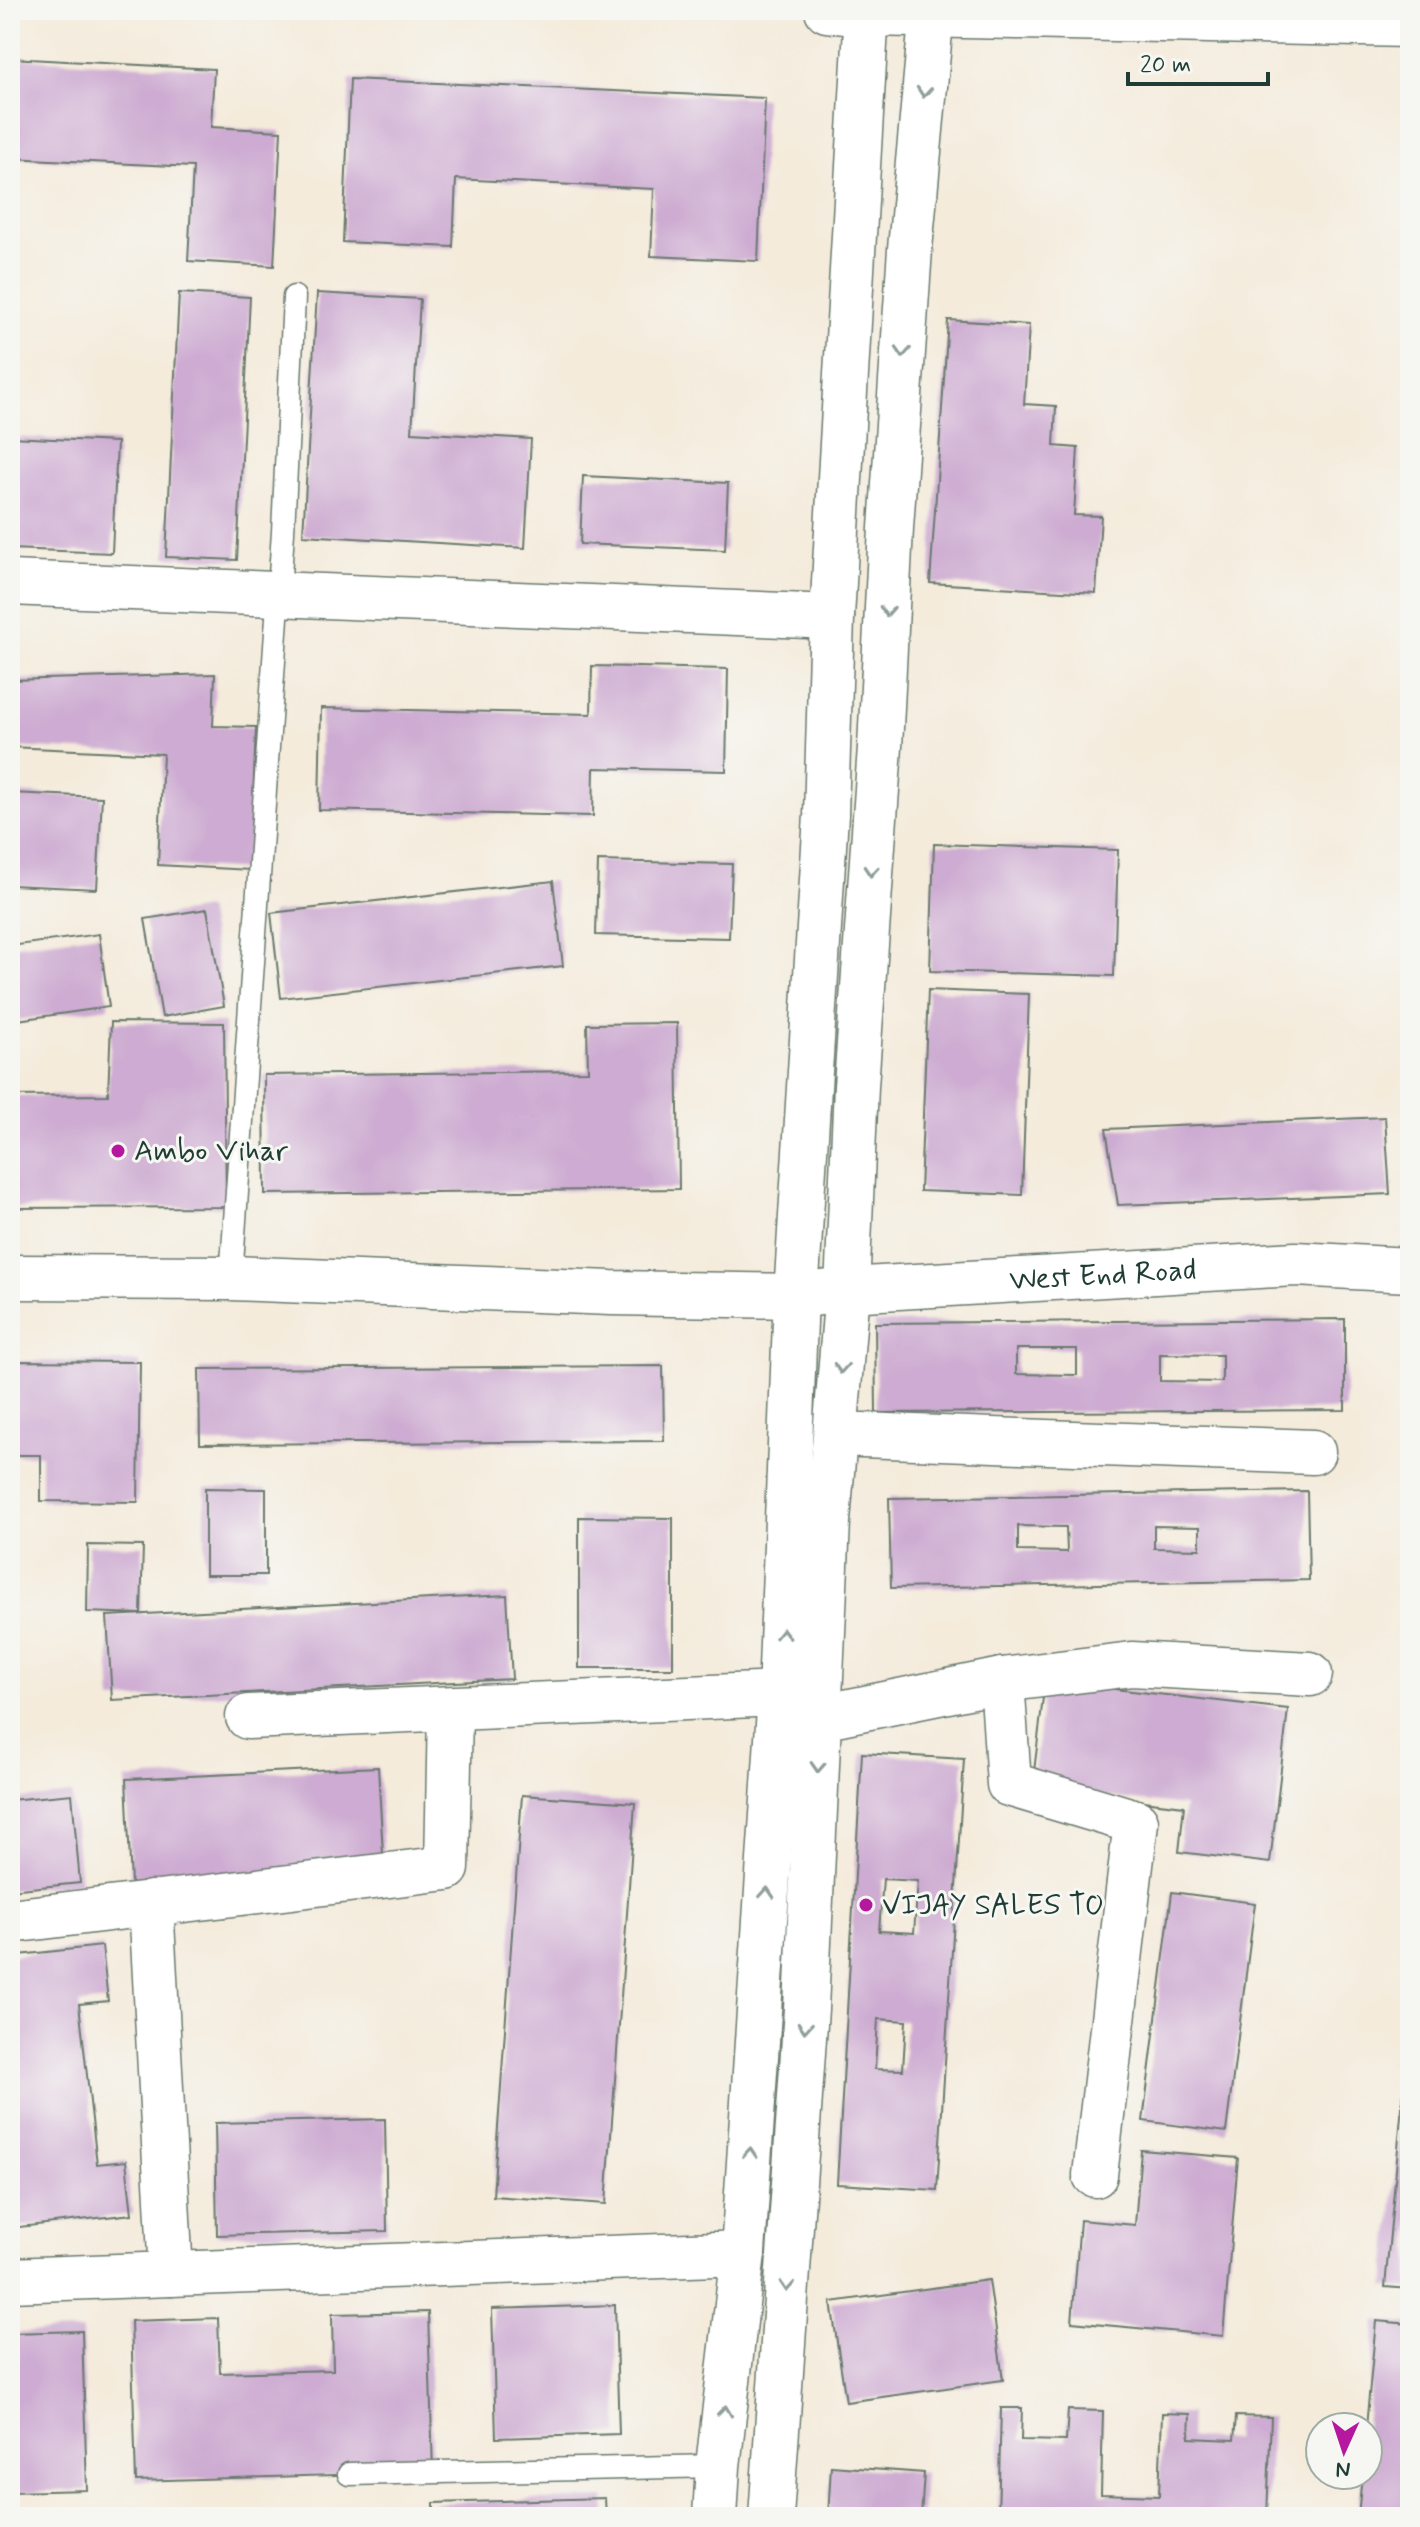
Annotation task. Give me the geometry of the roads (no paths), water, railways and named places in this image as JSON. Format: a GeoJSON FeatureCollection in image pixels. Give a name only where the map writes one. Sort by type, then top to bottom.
{"type":"FeatureCollection","features":[{"type":"Feature","properties":{"kind":"street"},"geometry":{"type":"LineString","coordinates":[[715,2517],[743,2253],[780,1694],[796,1296],[827,776],[853,11],[1410,25]]}},
{"type":"Feature","properties":{"kind":"street"},"geometry":{"type":"LineString","coordinates":[[771,2517],[806,2009],[828,1521],[847,1290],[856,1086],[908,280],[932,12]]}},
{"type":"Feature","properties":{"kind":"street"},"geometry":{"type":"LineString","coordinates":[[10,583],[832,617]]}},
{"type":"Feature","properties":{"kind":"street"},"geometry":{"type":"LineString","coordinates":[[827,776],[877,779]]}},
{"type":"Feature","properties":{"kind":"street","name":"West End Road"},"geometry":{"type":"LineString","coordinates":[[10,1277],[231,1278],[611,1293],[796,1296],[847,1290],[1295,1264],[1410,1270]]}},
{"type":"Feature","properties":{"kind":"street"},"geometry":{"type":"LineString","coordinates":[[836,1434],[1313,1452]]}},
{"type":"Feature","properties":{"kind":"street"},"geometry":{"type":"LineString","coordinates":[[821,1717],[1002,1680],[1132,1664],[1310,1674]]}},
{"type":"Feature","properties":{"kind":"street"},"geometry":{"type":"LineString","coordinates":[[1002,1680],[1009,1784],[1136,1822],[1095,2175]]}},
{"type":"Feature","properties":{"kind":"street"},"geometry":{"type":"LineString","coordinates":[[248,1717],[780,1694]]}},
{"type":"Feature","properties":{"kind":"street"},"geometry":{"type":"LineString","coordinates":[[10,1921],[447,1868],[450,1709]]}},
{"type":"Feature","properties":{"kind":"street"},"geometry":{"type":"LineString","coordinates":[[151,1903],[171,2274]]}},
{"type":"Feature","properties":{"kind":"street"},"geometry":{"type":"LineString","coordinates":[[10,2280],[743,2253]]}},
{"type":"Feature","properties":{"kind":"lane"},"geometry":{"type":"LineString","coordinates":[[231,1278],[276,596],[283,532],[294,297]]}},
{"type":"Feature","properties":{"kind":"lane"},"geometry":{"type":"LineString","coordinates":[[349,2474],[718,2466]]}},
{"type":"Feature","properties":{"kind":"place","name":"Ambo Vihar"},"geometry":{"type":"Point","coordinates":[118,1151]}},
{"type":"Feature","properties":{"kind":"place","name":"VIJAY SALES TO"},"geometry":{"type":"Point","coordinates":[866,1905]}}]}
